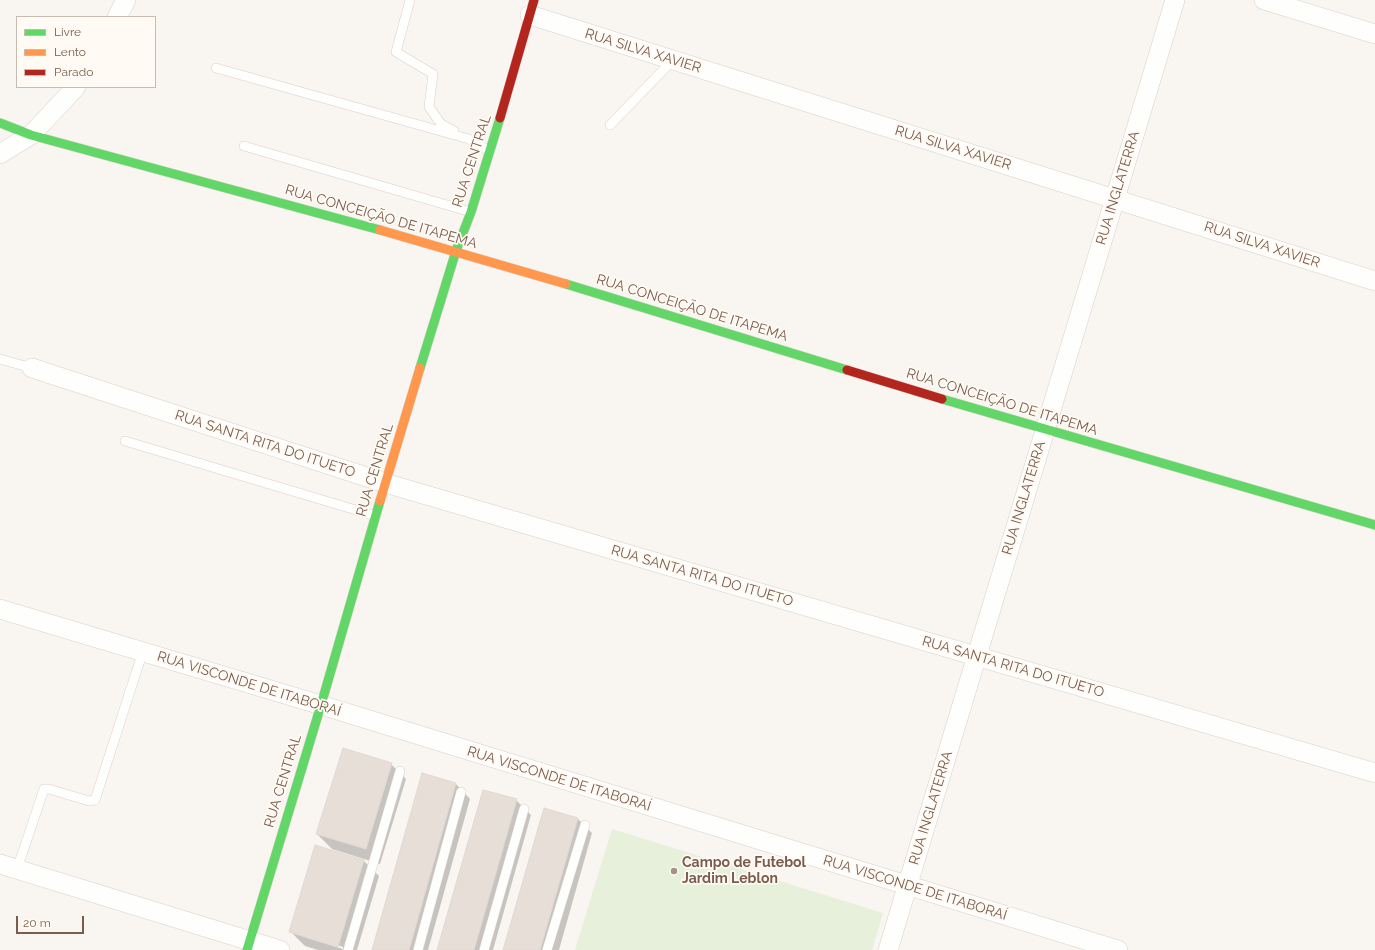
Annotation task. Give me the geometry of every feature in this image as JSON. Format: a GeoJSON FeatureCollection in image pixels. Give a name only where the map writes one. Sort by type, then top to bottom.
{"type":"FeatureCollection","features":[{"type":"Feature","properties":{"kind":"street"},"geometry":{"type":"LineString","coordinates":[[118,16],[126,0]]}},
{"type":"Feature","properties":{"kind":"street","name":"RUA INGLATERRA"},"geometry":{"type":"LineString","coordinates":[[888,950],[1175,0]]}},
{"type":"Feature","properties":{"kind":"street"},"geometry":{"type":"LineString","coordinates":[[1264,0],[1375,34]]}},
{"type":"Feature","properties":{"kind":"street","name":"RUA SILVA XAVIER"},"geometry":{"type":"LineString","coordinates":[[532,8],[673,60],[1375,281]]}},
{"type":"Feature","properties":{"kind":"street","name":"RUA CENTRAL"},"geometry":{"type":"LineString","coordinates":[[248,945],[321,705],[385,483],[456,251],[471,212],[490,151],[532,8]]}},
{"type":"Feature","properties":{"kind":"street"},"geometry":{"type":"LineString","coordinates":[[0,154],[30,135],[75,88]]}},
{"type":"Feature","properties":{"kind":"street","name":"RUA CONCEIÇÃO DE ITAPEMA"},"geometry":{"type":"LineString","coordinates":[[0,123],[30,135],[456,251],[1045,430],[1375,525]]}},
{"type":"Feature","properties":{"kind":"street","name":"RUA SANTA RITA DO ITUETO"},"geometry":{"type":"LineString","coordinates":[[32,368],[385,483],[1375,773]]}},
{"type":"Feature","properties":{"kind":"street","name":"RUA VISCONDE DE ITABORAÍ"},"geometry":{"type":"LineString","coordinates":[[0,609],[321,705],[1118,950]]}},
{"type":"Feature","properties":{"kind":"street"},"geometry":{"type":"LineString","coordinates":[[8,867],[248,945],[280,950]]}},
{"type":"Feature","properties":{"kind":"lane"},"geometry":{"type":"LineString","coordinates":[[410,0],[396,52],[433,74],[429,107],[441,124],[490,151]]}},
{"type":"Feature","properties":{"kind":"lane"},"geometry":{"type":"LineString","coordinates":[[610,125],[673,60]]}},
{"type":"Feature","properties":{"kind":"lane"},"geometry":{"type":"LineString","coordinates":[[216,68],[469,139]]}},
{"type":"Feature","properties":{"kind":"lane"},"geometry":{"type":"LineString","coordinates":[[244,146],[471,212]]}},
{"type":"Feature","properties":{"kind":"lane"},"geometry":{"type":"LineString","coordinates":[[0,359],[32,368]]}},
{"type":"Feature","properties":{"kind":"lane"},"geometry":{"type":"LineString","coordinates":[[125,441],[376,516]]}},
{"type":"Feature","properties":{"kind":"lane"},"geometry":{"type":"LineString","coordinates":[[8,867],[44,789],[49,788],[89,801],[95,800],[142,651]]}},
{"type":"Feature","properties":{"kind":"lane"},"geometry":{"type":"LineString","coordinates":[[348,950],[400,771]]}},
{"type":"Feature","properties":{"kind":"lane"},"geometry":{"type":"LineString","coordinates":[[418,950],[461,792]]}},
{"type":"Feature","properties":{"kind":"lane"},"geometry":{"type":"LineString","coordinates":[[484,950],[524,809]]}},
{"type":"Feature","properties":{"kind":"lane"},"geometry":{"type":"LineString","coordinates":[[548,950],[585,825]]}},
{"type":"Feature","properties":{"kind":"green space","name":"Campo de Futebol Jardim Leblon"},"geometry":{"type":"Polygon","coordinates":[[[612,829],[883,913],[872,950],[575,950],[612,829]]]}},
{"type":"Feature","properties":{"kind":"building"},"geometry":{"type":"Polygon","coordinates":[[[343,748],[392,763],[366,849],[316,834],[343,748]]]}},
{"type":"Feature","properties":{"kind":"building"},"geometry":{"type":"Polygon","coordinates":[[[422,773],[456,783],[409,950],[372,950],[422,773]]]}},
{"type":"Feature","properties":{"kind":"building"},"geometry":{"type":"Polygon","coordinates":[[[483,790],[517,799],[474,950],[437,950],[483,790]]]}},
{"type":"Feature","properties":{"kind":"building"},"geometry":{"type":"Polygon","coordinates":[[[544,808],[578,818],[540,950],[503,950],[544,808]]]}},
{"type":"Feature","properties":{"kind":"building"},"geometry":{"type":"Polygon","coordinates":[[[315,845],[364,860],[338,947],[289,932],[315,845]]]}},
{"type":"Feature","properties":{"kind":"traffic: fast"},"geometry":{"type":"LineString","coordinates":[[420,368],[456,251],[471,212],[500,118]]}},
{"type":"Feature","properties":{"kind":"traffic: fast"},"geometry":{"type":"LineString","coordinates":[[0,123],[31,135],[380,230]]}},
{"type":"Feature","properties":{"kind":"traffic: fast"},"geometry":{"type":"LineString","coordinates":[[566,284],[847,370]]}},
{"type":"Feature","properties":{"kind":"traffic: fast"},"geometry":{"type":"LineString","coordinates":[[942,399],[1375,525]]}},
{"type":"Feature","properties":{"kind":"traffic: fast"},"geometry":{"type":"LineString","coordinates":[[247,950],[321,705],[380,501]]}},
{"type":"Feature","properties":{"kind":"traffic: slow"},"geometry":{"type":"LineString","coordinates":[[380,230],[566,284]]}},
{"type":"Feature","properties":{"kind":"traffic: slow"},"geometry":{"type":"LineString","coordinates":[[380,501],[420,368]]}},
{"type":"Feature","properties":{"kind":"traffic: jam"},"geometry":{"type":"LineString","coordinates":[[500,118],[534,0]]}},
{"type":"Feature","properties":{"kind":"traffic: jam"},"geometry":{"type":"LineString","coordinates":[[847,370],[942,399]]}},
{"type":"Feature","properties":{"kind":"place","name":"Campo de Futebol Jardim Leblon"},"geometry":{"type":"Point","coordinates":[674,871]}}]}
